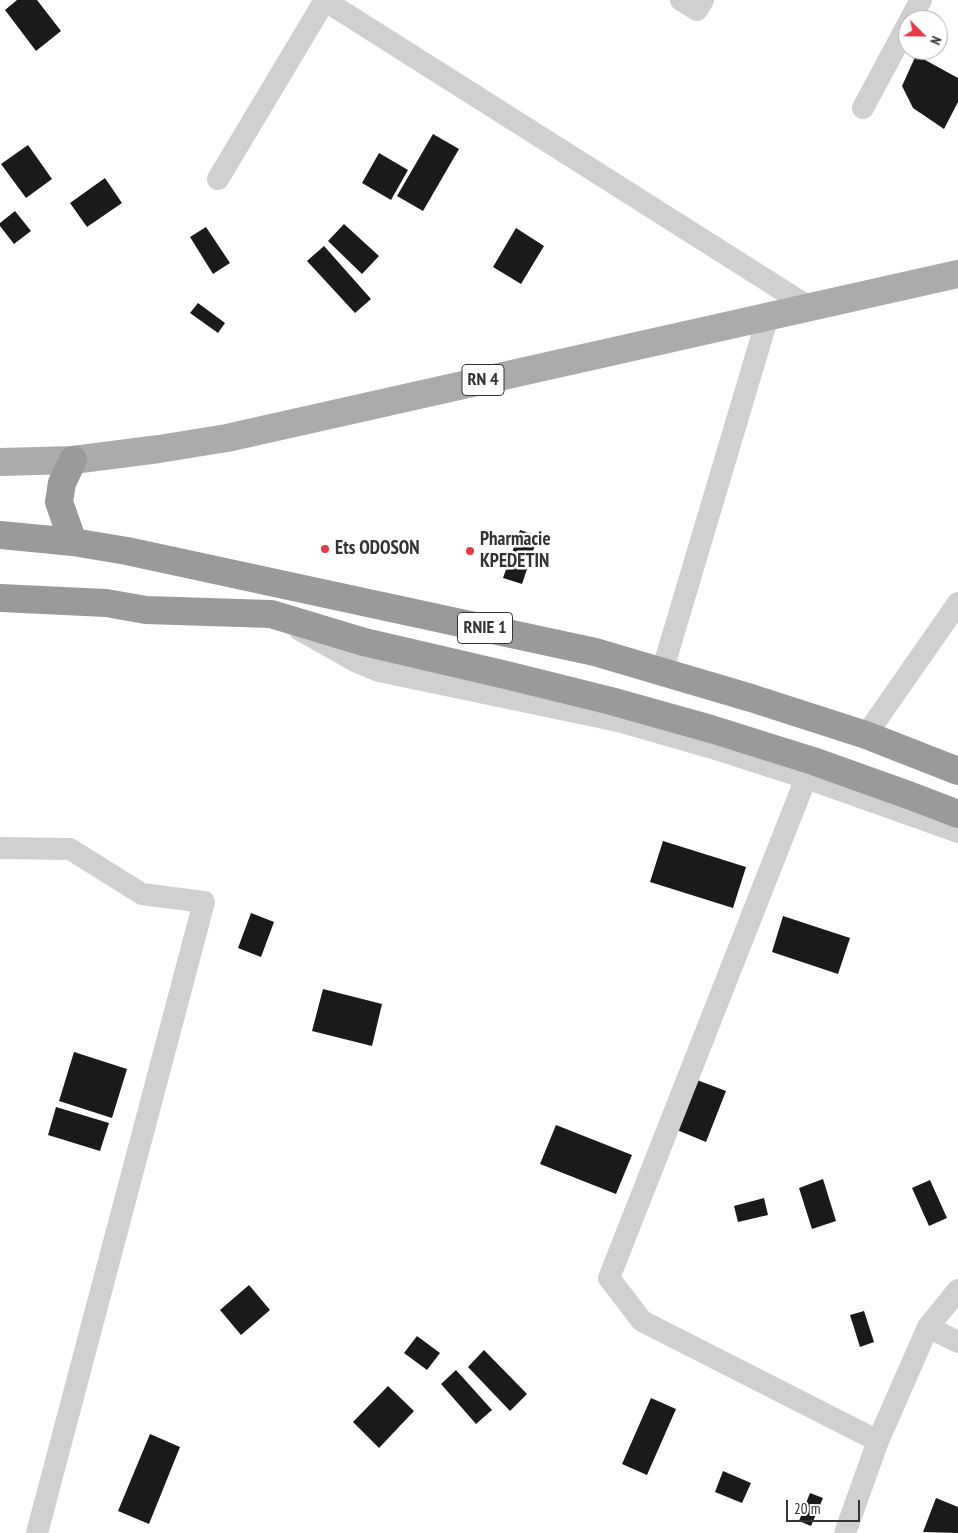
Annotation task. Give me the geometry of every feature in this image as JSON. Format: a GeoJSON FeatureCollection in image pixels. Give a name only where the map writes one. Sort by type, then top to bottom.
{"type":"FeatureCollection","features":[{"type":"Feature","properties":{"kind":"highway"},"geometry":{"type":"LineString","coordinates":[[73,460],[62,483],[59,502],[73,542]]}},
{"type":"Feature","properties":{"kind":"highway","name":"RNIE 1"},"geometry":{"type":"LineString","coordinates":[[0,536],[73,542],[127,551],[595,652],[751,698],[866,735],[958,771]]}},
{"type":"Feature","properties":{"kind":"highway","name":"RNIE 1"},"geometry":{"type":"LineString","coordinates":[[0,598],[106,603],[146,610],[271,614],[364,642],[544,684],[711,729],[813,761],[958,814]]}},
{"type":"Feature","properties":{"kind":"main road","name":"RN 4"},"geometry":{"type":"LineString","coordinates":[[0,462],[73,460],[227,438],[958,274]]}},
{"type":"Feature","properties":{"kind":"street"},"geometry":{"type":"LineString","coordinates":[[218,179],[325,0],[809,307]]}},
{"type":"Feature","properties":{"kind":"street"},"geometry":{"type":"LineString","coordinates":[[681,0],[697,10],[702,0]]}},
{"type":"Feature","properties":{"kind":"street"},"geometry":{"type":"LineString","coordinates":[[862,108],[898,42]]}},
{"type":"Feature","properties":{"kind":"street"},"geometry":{"type":"LineString","coordinates":[[662,672],[768,316]]}},
{"type":"Feature","properties":{"kind":"street"},"geometry":{"type":"LineString","coordinates":[[866,735],[958,603]]}},
{"type":"Feature","properties":{"kind":"street"},"geometry":{"type":"LineString","coordinates":[[271,614],[355,661],[379,671],[618,721],[719,750],[806,778],[958,832]]}},
{"type":"Feature","properties":{"kind":"street"},"geometry":{"type":"LineString","coordinates":[[806,778],[609,1278],[642,1320],[878,1442]]}},
{"type":"Feature","properties":{"kind":"street"},"geometry":{"type":"LineString","coordinates":[[0,848],[70,849],[142,894],[204,902],[37,1533]]}},
{"type":"Feature","properties":{"kind":"street"},"geometry":{"type":"LineString","coordinates":[[845,1533],[878,1442],[928,1327],[958,1290]]}},
{"type":"Feature","properties":{"kind":"street"},"geometry":{"type":"LineString","coordinates":[[928,1327],[958,1342]]}},
{"type":"Feature","properties":{"kind":"building"},"geometry":{"type":"Polygon","coordinates":[[[17,0],[37,0],[61,31],[36,51],[5,10],[17,0]]]}},
{"type":"Feature","properties":{"kind":"building"},"geometry":{"type":"Polygon","coordinates":[[[914,60],[925,60],[958,78],[958,102],[944,129],[913,108],[902,86],[914,60]]]}},
{"type":"Feature","properties":{"kind":"building"},"geometry":{"type":"Polygon","coordinates":[[[433,134],[459,149],[423,211],[397,196],[433,134]]]}},
{"type":"Feature","properties":{"kind":"building"},"geometry":{"type":"Polygon","coordinates":[[[28,145],[52,179],[26,198],[1,164],[28,145]]]}},
{"type":"Feature","properties":{"kind":"building"},"geometry":{"type":"Polygon","coordinates":[[[379,153],[408,170],[391,200],[362,183],[379,153]]]}},
{"type":"Feature","properties":{"kind":"building"},"geometry":{"type":"Polygon","coordinates":[[[105,178],[122,203],[87,227],[70,203],[105,178]]]}},
{"type":"Feature","properties":{"kind":"building"},"geometry":{"type":"Polygon","coordinates":[[[15,211],[31,231],[14,244],[0,226],[0,223],[15,211]]]}},
{"type":"Feature","properties":{"kind":"building"},"geometry":{"type":"Polygon","coordinates":[[[344,224],[379,256],[362,274],[328,241],[344,224]]]}},
{"type":"Feature","properties":{"kind":"building"},"geometry":{"type":"Polygon","coordinates":[[[206,227],[230,263],[213,274],[190,237],[206,227]]]}},
{"type":"Feature","properties":{"kind":"building"},"geometry":{"type":"Polygon","coordinates":[[[516,228],[544,246],[521,284],[493,267],[516,228]]]}},
{"type":"Feature","properties":{"kind":"building"},"geometry":{"type":"Polygon","coordinates":[[[324,246],[371,299],[355,313],[307,261],[324,246]]]}},
{"type":"Feature","properties":{"kind":"building"},"geometry":{"type":"Polygon","coordinates":[[[198,303],[225,323],[218,333],[190,313],[198,303]]]}},
{"type":"Feature","properties":{"kind":"building"},"geometry":{"type":"Polygon","coordinates":[[[520,530],[538,536],[522,584],[503,578],[520,530]]]}},
{"type":"Feature","properties":{"kind":"building"},"geometry":{"type":"Polygon","coordinates":[[[663,841],[746,867],[733,908],[650,882],[663,841]]]}},
{"type":"Feature","properties":{"kind":"building"},"geometry":{"type":"Polygon","coordinates":[[[251,913],[274,922],[261,957],[238,948],[251,913]]]}},
{"type":"Feature","properties":{"kind":"building"},"geometry":{"type":"Polygon","coordinates":[[[783,916],[850,938],[838,974],[772,952],[783,916]]]}},
{"type":"Feature","properties":{"kind":"building"},"geometry":{"type":"Polygon","coordinates":[[[323,989],[382,1004],[372,1046],[312,1031],[323,989]]]}},
{"type":"Feature","properties":{"kind":"building"},"geometry":{"type":"Polygon","coordinates":[[[74,1052],[127,1069],[112,1118],[59,1101],[74,1052]]]}},
{"type":"Feature","properties":{"kind":"building"},"geometry":{"type":"Polygon","coordinates":[[[697,1080],[726,1091],[706,1142],[677,1130],[697,1080]]]}},
{"type":"Feature","properties":{"kind":"building"},"geometry":{"type":"Polygon","coordinates":[[[56,1107],[109,1123],[100,1151],[48,1135],[56,1107]]]}},
{"type":"Feature","properties":{"kind":"building"},"geometry":{"type":"Polygon","coordinates":[[[556,1125],[632,1155],[616,1194],[540,1164],[556,1125]]]}},
{"type":"Feature","properties":{"kind":"building"},"geometry":{"type":"Polygon","coordinates":[[[823,1179],[836,1221],[812,1229],[799,1188],[823,1179]]]}},
{"type":"Feature","properties":{"kind":"building"},"geometry":{"type":"Polygon","coordinates":[[[930,1180],[947,1218],[929,1226],[912,1188],[930,1180]]]}},
{"type":"Feature","properties":{"kind":"building"},"geometry":{"type":"Polygon","coordinates":[[[764,1198],[768,1215],[738,1222],[734,1206],[764,1198]]]}},
{"type":"Feature","properties":{"kind":"building"},"geometry":{"type":"Polygon","coordinates":[[[249,1285],[270,1310],[241,1335],[220,1310],[249,1285]]]}},
{"type":"Feature","properties":{"kind":"building"},"geometry":{"type":"Polygon","coordinates":[[[864,1311],[874,1342],[860,1347],[850,1315],[864,1311]]]}},
{"type":"Feature","properties":{"kind":"building"},"geometry":{"type":"Polygon","coordinates":[[[417,1336],[440,1353],[427,1370],[404,1353],[417,1336]]]}},
{"type":"Feature","properties":{"kind":"building"},"geometry":{"type":"Polygon","coordinates":[[[484,1350],[527,1394],[510,1411],[468,1367],[484,1350]]]}},
{"type":"Feature","properties":{"kind":"building"},"geometry":{"type":"Polygon","coordinates":[[[456,1370],[492,1410],[476,1424],[441,1384],[456,1370]]]}},
{"type":"Feature","properties":{"kind":"building"},"geometry":{"type":"Polygon","coordinates":[[[388,1386],[414,1411],[379,1448],[353,1422],[388,1386]]]}},
{"type":"Feature","properties":{"kind":"building"},"geometry":{"type":"Polygon","coordinates":[[[651,1398],[676,1409],[647,1475],[622,1464],[651,1398]]]}},
{"type":"Feature","properties":{"kind":"building"},"geometry":{"type":"Polygon","coordinates":[[[150,1434],[180,1447],[149,1524],[118,1511],[150,1434]]]}},
{"type":"Feature","properties":{"kind":"building"},"geometry":{"type":"Polygon","coordinates":[[[723,1471],[751,1483],[742,1503],[715,1492],[723,1471]]]}},
{"type":"Feature","properties":{"kind":"building"},"geometry":{"type":"Polygon","coordinates":[[[810,1493],[823,1498],[811,1526],[799,1521],[810,1493]]]}},
{"type":"Feature","properties":{"kind":"building"},"geometry":{"type":"Polygon","coordinates":[[[936,1498],[958,1507],[958,1533],[923,1532],[936,1498]]]}},
{"type":"Feature","properties":{"kind":"place","name":"Ets ODOSON"},"geometry":{"type":"Point","coordinates":[325,549]}},
{"type":"Feature","properties":{"kind":"place","name":"Pharmacie KPEDETIN"},"geometry":{"type":"Point","coordinates":[470,551]}}]}
